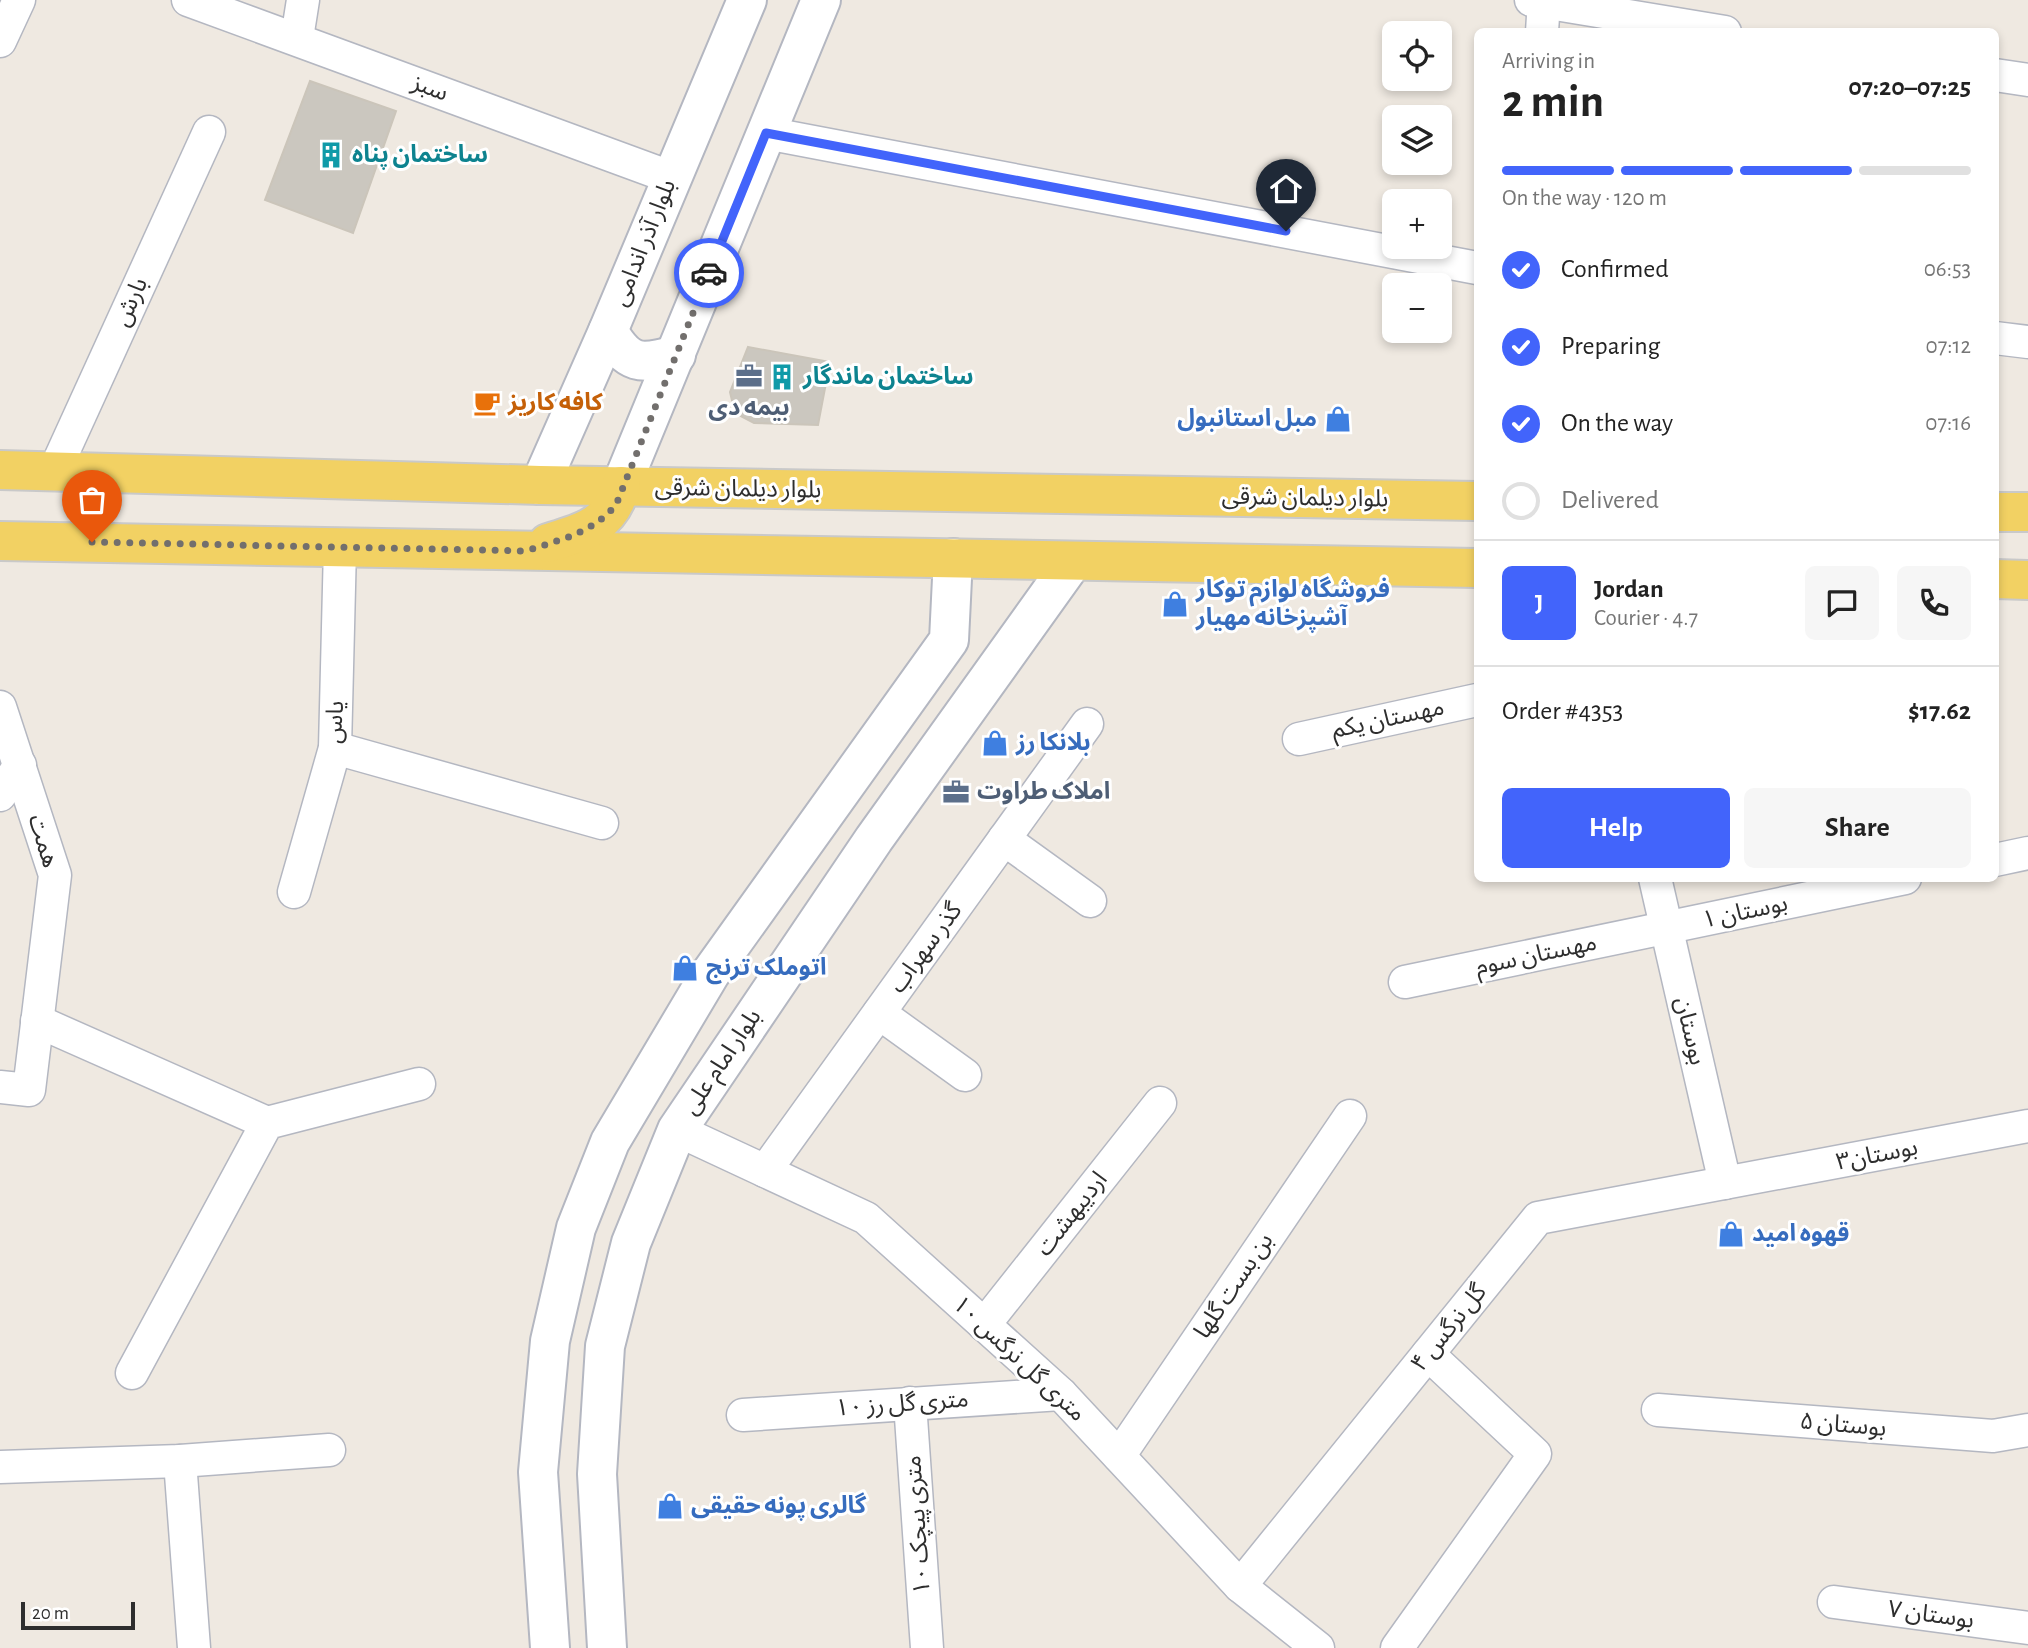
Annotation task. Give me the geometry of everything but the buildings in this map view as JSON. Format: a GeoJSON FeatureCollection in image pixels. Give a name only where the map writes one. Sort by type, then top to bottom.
{"type":"FeatureCollection","features":[{"type":"Feature","properties":{"kind":"main road","name":"بلوار آذر اندامی"},"geometry":{"type":"LineString","coordinates":[[540,485],[747,0]]}},
{"type":"Feature","properties":{"kind":"main road"},"geometry":{"type":"LineString","coordinates":[[526,551],[600,523],[616,505],[621,486],[821,0]]}},
{"type":"Feature","properties":{"kind":"main road"},"geometry":{"type":"LineString","coordinates":[[608,331],[623,355],[646,363],[676,355]]}},
{"type":"Feature","properties":{"kind":"main road","name":"بلوار دیلمان شرقی"},"geometry":{"type":"LineString","coordinates":[[0,470],[540,485],[1474,501]]}},
{"type":"Feature","properties":{"kind":"main road"},"geometry":{"type":"LineString","coordinates":[[1999,512],[2028,512]]}},
{"type":"Feature","properties":{"kind":"main road"},"geometry":{"type":"LineString","coordinates":[[0,541],[1474,568]]}},
{"type":"Feature","properties":{"kind":"main road"},"geometry":{"type":"LineString","coordinates":[[949,640],[953,558]]}},
{"type":"Feature","properties":{"kind":"main road","name":"بلوار امام علی"},"geometry":{"type":"LineString","coordinates":[[607,1648],[597,1474],[605,1346],[631,1243],[677,1130],[866,850],[1073,561]]}},
{"type":"Feature","properties":{"kind":"main road"},"geometry":{"type":"LineString","coordinates":[[1999,579],[2028,580]]}},
{"type":"Feature","properties":{"kind":"main road"},"geometry":{"type":"LineString","coordinates":[[550,1648],[538,1472],[550,1341],[576,1228],[610,1142],[710,974],[949,640],[958,635],[981,634],[997,649],[1000,664]]}},
{"type":"Feature","properties":{"kind":"street"},"geometry":{"type":"LineString","coordinates":[[0,41],[19,0]]}},
{"type":"Feature","properties":{"kind":"street","name":"سبز"},"geometry":{"type":"LineString","coordinates":[[188,0],[670,177]]}},
{"type":"Feature","properties":{"kind":"street"},"geometry":{"type":"LineString","coordinates":[[297,38],[303,0]]}},
{"type":"Feature","properties":{"kind":"street"},"geometry":{"type":"LineString","coordinates":[[1540,8],[1694,28]]}},
{"type":"Feature","properties":{"kind":"street"},"geometry":{"type":"LineString","coordinates":[[1999,76],[2028,80]]}},
{"type":"Feature","properties":{"kind":"street","name":"بارش"},"geometry":{"type":"LineString","coordinates":[[54,472],[209,132]]}},
{"type":"Feature","properties":{"kind":"street"},"geometry":{"type":"LineString","coordinates":[[766,133],[1474,267]]}},
{"type":"Feature","properties":{"kind":"street"},"geometry":{"type":"LineString","coordinates":[[1999,338],[2028,342]]}},
{"type":"Feature","properties":{"kind":"street","name":"یاس"},"geometry":{"type":"LineString","coordinates":[[294,892],[335,748],[340,547]]}},
{"type":"Feature","properties":{"kind":"street","name":"مهستان یکم"},"geometry":{"type":"LineString","coordinates":[[1299,739],[1474,701]]}},
{"type":"Feature","properties":{"kind":"street","name":"همت"},"geometry":{"type":"LineString","coordinates":[[0,706],[55,875],[29,1090],[0,1087]]}},
{"type":"Feature","properties":{"kind":"street","name":"گذر سهراب"},"geometry":{"type":"LineString","coordinates":[[765,1171],[1087,724]]}},
{"type":"Feature","properties":{"kind":"street"},"geometry":{"type":"LineString","coordinates":[[335,748],[602,823]]}},
{"type":"Feature","properties":{"kind":"street"},"geometry":{"type":"LineString","coordinates":[[0,795],[20,765]]}},
{"type":"Feature","properties":{"kind":"street"},"geometry":{"type":"LineString","coordinates":[[1004,839],[1090,901]]}},
{"type":"Feature","properties":{"kind":"street"},"geometry":{"type":"LineString","coordinates":[[1999,859],[2028,853]]}},
{"type":"Feature","properties":{"kind":"street","name":"بوستان"},"geometry":{"type":"LineString","coordinates":[[1656,882],[1725,1183]]}},
{"type":"Feature","properties":{"kind":"street","name":"بوستان ۱"},"geometry":{"type":"LineString","coordinates":[[1667,928],[1886,882]]}},
{"type":"Feature","properties":{"kind":"street","name":"مهستان سوم"},"geometry":{"type":"LineString","coordinates":[[1405,982],[1667,928]]}},
{"type":"Feature","properties":{"kind":"street"},"geometry":{"type":"LineString","coordinates":[[879,1013],[965,1075]]}},
{"type":"Feature","properties":{"kind":"street"},"geometry":{"type":"LineString","coordinates":[[37,1021],[267,1123],[419,1084]]}},
{"type":"Feature","properties":{"kind":"street","name":"اردیبهشت"},"geometry":{"type":"LineString","coordinates":[[984,1325],[1160,1103]]}},
{"type":"Feature","properties":{"kind":"street","name":"بن بست گلها"},"geometry":{"type":"LineString","coordinates":[[1119,1456],[1350,1116]]}},
{"type":"Feature","properties":{"kind":"street"},"geometry":{"type":"LineString","coordinates":[[132,1373],[267,1123]]}},
{"type":"Feature","properties":{"kind":"street","name":"بوستان۳"},"geometry":{"type":"LineString","coordinates":[[1725,1183],[2028,1126]]}},
{"type":"Feature","properties":{"kind":"street","name":"۱۰ متری گل نرگس"},"geometry":{"type":"LineString","coordinates":[[677,1130],[866,1218],[1061,1394],[1240,1587],[1318,1648]]}},
{"type":"Feature","properties":{"kind":"street","name":"گل نرگس ۴"},"geometry":{"type":"LineString","coordinates":[[1240,1587],[1538,1218],[1725,1183]]}},
{"type":"Feature","properties":{"kind":"street"},"geometry":{"type":"LineString","coordinates":[[1397,1648],[1535,1454],[1428,1354]]}},
{"type":"Feature","properties":{"kind":"street","name":"۱۰ متری گل رز"},"geometry":{"type":"LineString","coordinates":[[743,1415],[1061,1394]]}},
{"type":"Feature","properties":{"kind":"street","name":"۱۰ متری پیچک"},"geometry":{"type":"LineString","coordinates":[[910,1403],[927,1648]]}},
{"type":"Feature","properties":{"kind":"street","name":"بوستان ۵"},"geometry":{"type":"LineString","coordinates":[[1658,1410],[1993,1437],[2028,1430]]}},
{"type":"Feature","properties":{"kind":"street"},"geometry":{"type":"LineString","coordinates":[[0,1467],[180,1461],[330,1450]]}},
{"type":"Feature","properties":{"kind":"street"},"geometry":{"type":"LineString","coordinates":[[180,1461],[194,1648]]}},
{"type":"Feature","properties":{"kind":"street","name":"بوستان ۷"},"geometry":{"type":"LineString","coordinates":[[1835,1602],[2028,1628]]}},
{"type":"Feature","properties":{"kind":"way so far"},"geometry":{"type":"LineString","coordinates":[[92,542],[526,551],[574,535],[600,523],[616,505],[621,486],[709,273]]}},
{"type":"Feature","properties":{"kind":"place","name":"ساختمان پناه"},"geometry":{"type":"Point","coordinates":[331,155]}},
{"type":"Feature","properties":{"kind":"place","name":"بیمه دی"},"geometry":{"type":"Point","coordinates":[749,376]}},
{"type":"Feature","properties":{"kind":"place","name":"ساختمان ماندگار"},"geometry":{"type":"Point","coordinates":[782,377]}},
{"type":"Feature","properties":{"kind":"place","name":"کافه کاریز"},"geometry":{"type":"Point","coordinates":[487,403]}},
{"type":"Feature","properties":{"kind":"place","name":"مبل استانبول"},"geometry":{"type":"Point","coordinates":[1338,419]}},
{"type":"Feature","properties":{"kind":"place","name":"فروشگاه لوازم توکار آشپزخانه مهیار"},"geometry":{"type":"Point","coordinates":[1175,604]}},
{"type":"Feature","properties":{"kind":"place","name":"بلانکا رز"},"geometry":{"type":"Point","coordinates":[995,743]}},
{"type":"Feature","properties":{"kind":"place","name":"املاک طراوت"},"geometry":{"type":"Point","coordinates":[956,792]}},
{"type":"Feature","properties":{"kind":"place","name":"اتوملک ترنج"},"geometry":{"type":"Point","coordinates":[685,968]}},
{"type":"Feature","properties":{"kind":"place","name":"قهوه امید"},"geometry":{"type":"Point","coordinates":[1731,1234]}},
{"type":"Feature","properties":{"kind":"place","name":"گالری پونه حقیقی"},"geometry":{"type":"Point","coordinates":[670,1506]}},
{"type":"Feature","properties":{"kind":"route"},"geometry":{"type":"LineString","coordinates":[[709,273],[766,133],[1286,231]]}}]}
